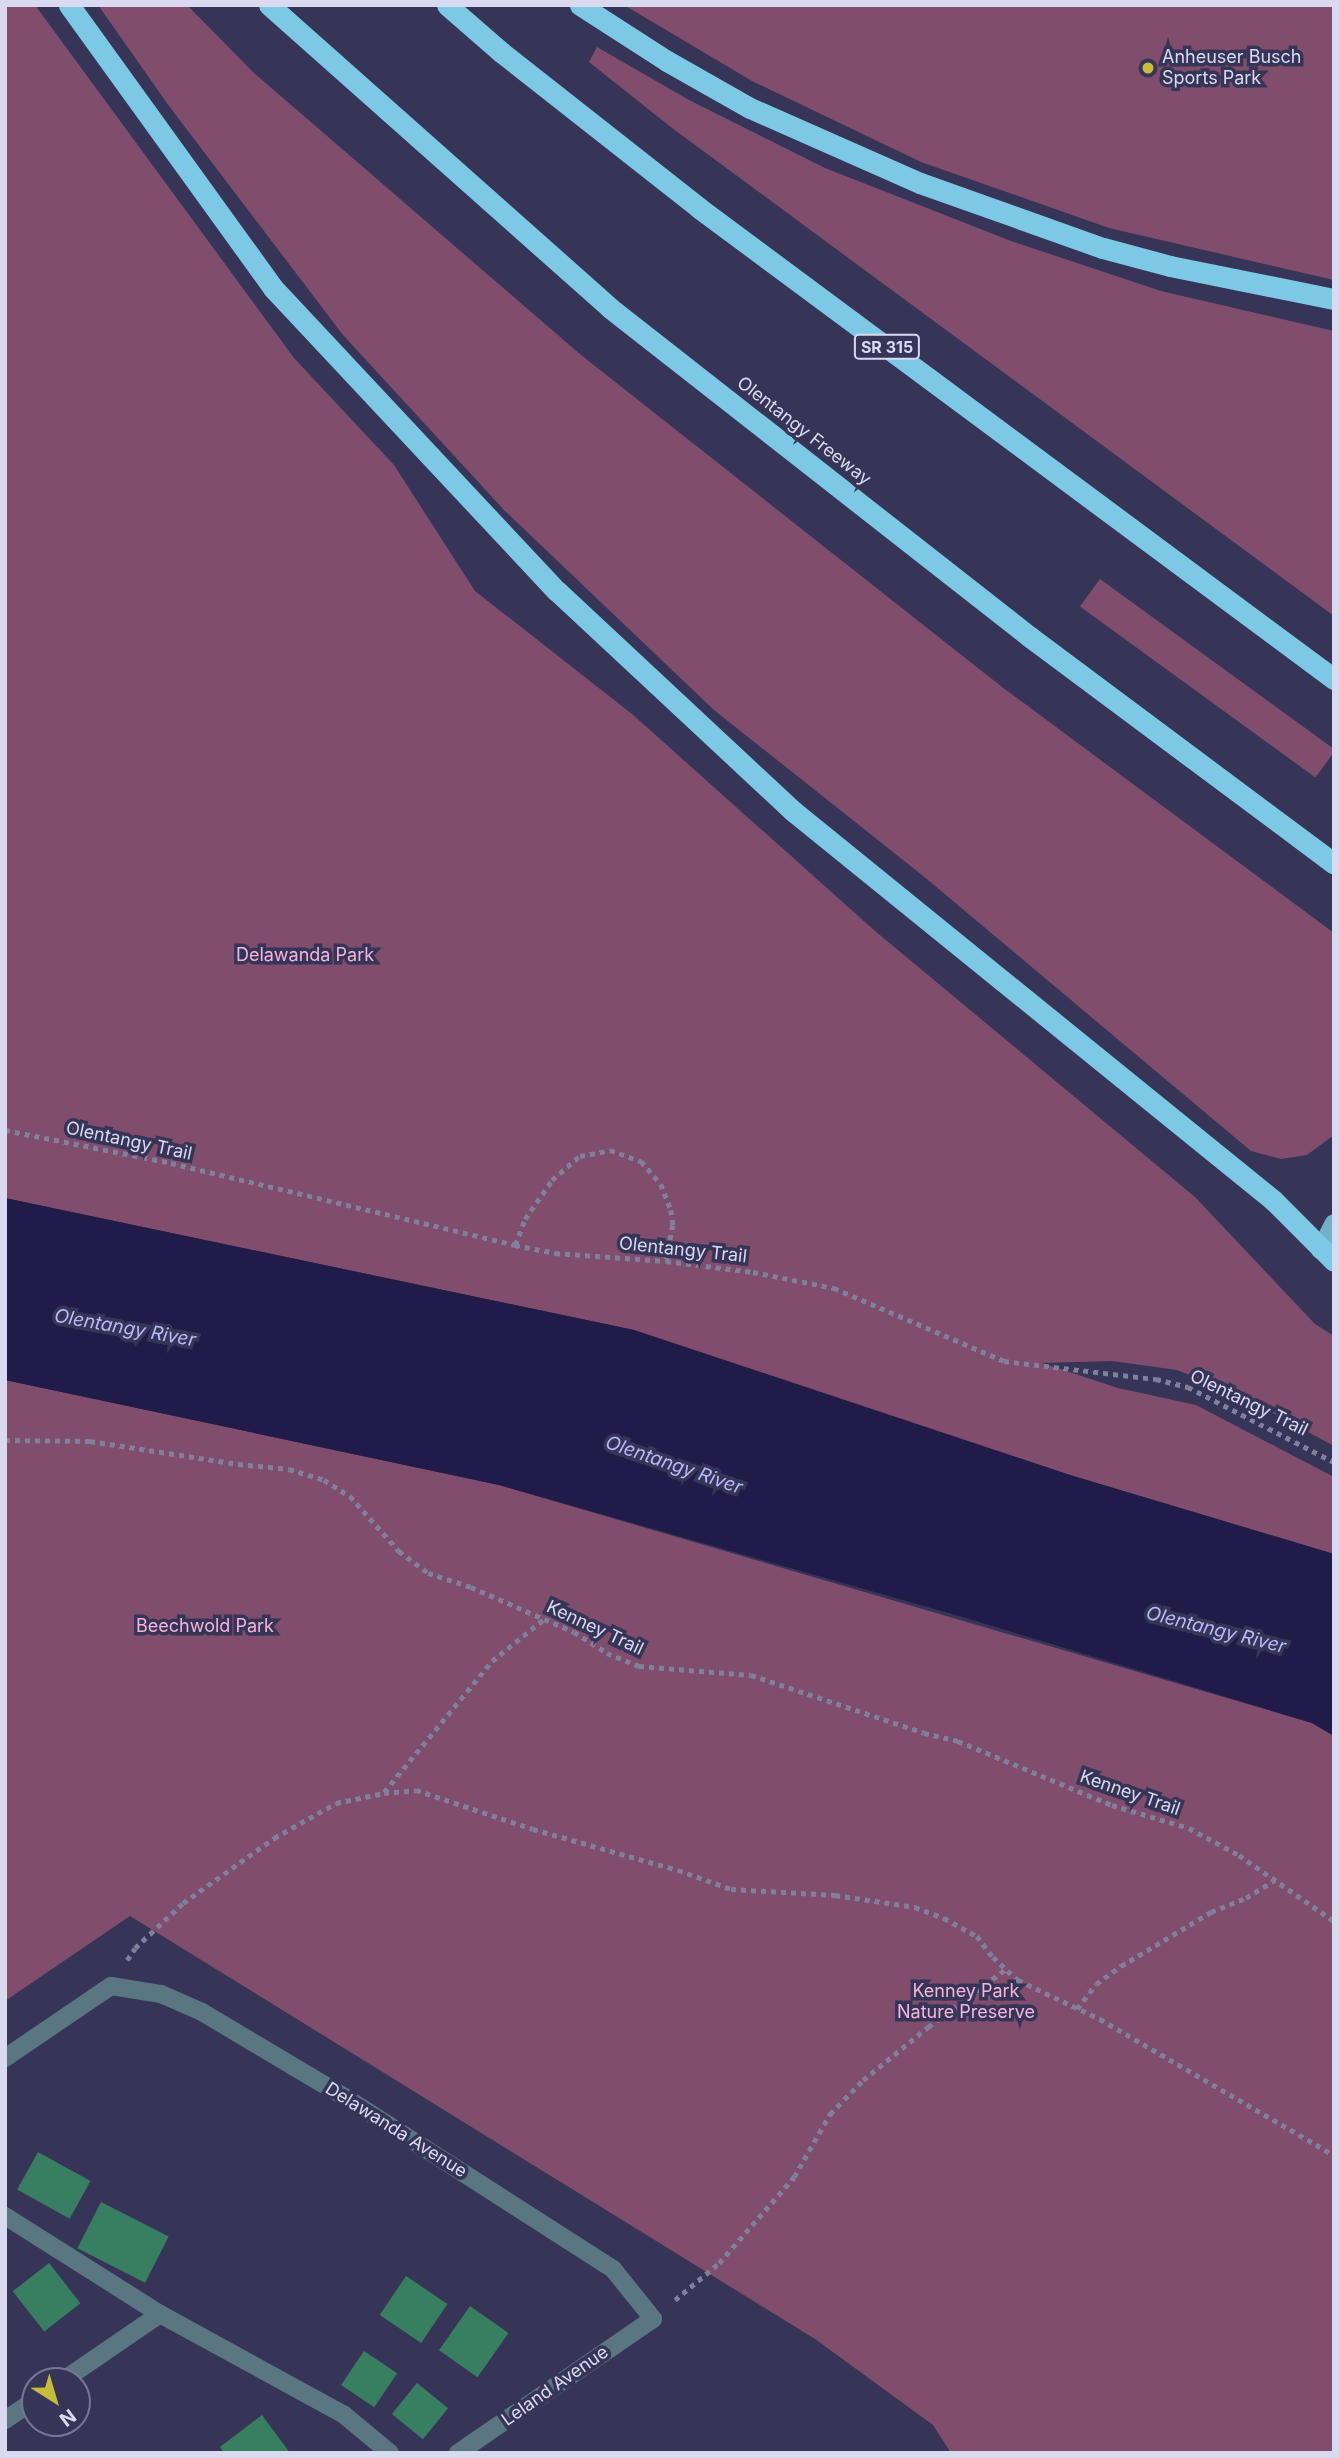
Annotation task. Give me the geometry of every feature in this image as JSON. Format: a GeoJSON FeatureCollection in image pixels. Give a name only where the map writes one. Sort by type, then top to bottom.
{"type":"FeatureCollection","features":[{"type":"Feature","properties":{"kind":"highway"},"geometry":{"type":"LineString","coordinates":[[69,5],[273,288],[557,591],[793,811],[1273,1200],[1329,1252]]}},
{"type":"Feature","properties":{"kind":"highway","name":"Olentangy Freeway"},"geometry":{"type":"LineString","coordinates":[[269,5],[610,308],[1030,637],[1334,864]]}},
{"type":"Feature","properties":{"kind":"highway","name":"SR 315"},"geometry":{"type":"LineString","coordinates":[[447,5],[501,52],[699,208],[1334,679]]}},
{"type":"Feature","properties":{"kind":"highway"},"geometry":{"type":"LineString","coordinates":[[580,5],[667,61],[750,108],[920,183],[1103,248],[1170,266],[1334,299]]}},
{"type":"Feature","properties":{"kind":"main road"},"geometry":{"type":"LineString","coordinates":[[1329,1252],[1334,1223]]}},
{"type":"Feature","properties":{"kind":"street"},"geometry":{"type":"LineString","coordinates":[[5,2058],[111,1986]]}},
{"type":"Feature","properties":{"kind":"street","name":"Delawanda Avenue"},"geometry":{"type":"LineString","coordinates":[[111,1986],[161,1994],[202,2012],[348,2099],[613,2269],[653,2319]]}},
{"type":"Feature","properties":{"kind":"street"},"geometry":{"type":"LineString","coordinates":[[5,2216],[160,2314],[343,2414],[390,2453]]}},
{"type":"Feature","properties":{"kind":"street"},"geometry":{"type":"LineString","coordinates":[[82,2367],[160,2314]]}},
{"type":"Feature","properties":{"kind":"street","name":"Leland Avenue"},"geometry":{"type":"LineString","coordinates":[[458,2453],[653,2319]]}},
{"type":"Feature","properties":{"kind":"street"},"geometry":{"type":"LineString","coordinates":[[5,2420],[21,2409]]}},
{"type":"Feature","properties":{"kind":"path","name":"Olentangy Trail"},"geometry":{"type":"LineString","coordinates":[[5,1130],[171,1163],[555,1253],[666,1261],[753,1272],[834,1288],[1004,1361],[1156,1379],[1188,1387],[1334,1462]]}},
{"type":"Feature","properties":{"kind":"path"},"geometry":{"type":"LineString","coordinates":[[515,1245],[536,1200],[561,1171],[580,1156],[610,1150],[641,1161],[661,1184],[668,1200],[673,1225],[666,1261]]}},
{"type":"Feature","properties":{"kind":"path","name":"Kenney Trail"},"geometry":{"type":"LineString","coordinates":[[5,1440],[90,1441],[237,1464],[289,1469],[324,1480],[350,1496],[399,1551],[428,1573],[544,1619],[639,1666],[751,1675],[924,1734],[958,1741],[1112,1805],[1189,1828],[1239,1855],[1334,1921]]}},
{"type":"Feature","properties":{"kind":"path"},"geometry":{"type":"LineString","coordinates":[[384,1793],[492,1661],[544,1619]]}},
{"type":"Feature","properties":{"kind":"path"},"geometry":{"type":"LineString","coordinates":[[111,1986],[135,1948],[183,1903],[274,1838],[336,1803],[384,1793],[416,1790],[533,1829],[654,1863],[731,1889],[779,1889],[915,1907],[944,1918],[977,1936],[1018,1980],[1077,2009],[1334,2155]]}},
{"type":"Feature","properties":{"kind":"path"},"geometry":{"type":"LineString","coordinates":[[1077,2009],[1096,1984],[1121,1966],[1211,1912],[1246,1898],[1275,1880]]}},
{"type":"Feature","properties":{"kind":"path"},"geometry":{"type":"LineString","coordinates":[[653,2319],[727,2253],[794,2177],[830,2114],[863,2080],[928,2026],[1006,1969]]}},
{"type":"Feature","properties":{"kind":"green space","name":"Delawanda Park"},"geometry":{"type":"Polygon","coordinates":[[[5,5],[35,5],[294,358],[394,465],[475,591],[632,714],[875,931],[1195,1197],[1315,1324],[1334,1336],[1334,1446],[1238,1394],[1177,1370],[1112,1361],[1042,1363],[1118,1388],[1196,1405],[1334,1477],[1334,1554],[1070,1475],[634,1330],[5,1198],[5,5]]]}},
{"type":"Feature","properties":{"kind":"green space"},"geometry":{"type":"Polygon","coordinates":[[[98,5],[187,5],[254,73],[581,355],[1002,687],[1334,933],[1334,1135],[1307,1155],[1281,1159],[1251,1151],[922,875],[714,710],[505,511],[343,335],[169,106],[98,5]]]}},
{"type":"Feature","properties":{"kind":"green space"},"geometry":{"type":"Polygon","coordinates":[[[624,5],[1334,5],[1334,280],[1109,228],[921,162],[752,81],[624,5]]]}},
{"type":"Feature","properties":{"kind":"green space"},"geometry":{"type":"Polygon","coordinates":[[[597,47],[689,100],[825,168],[1011,241],[1161,291],[1334,331],[1334,616],[672,128],[589,62],[597,47]]]}},
{"type":"Feature","properties":{"kind":"green space"},"geometry":{"type":"Polygon","coordinates":[[[1100,579],[1334,749],[1315,778],[1080,607],[1100,579]]]}},
{"type":"Feature","properties":{"kind":"green space","name":"Kenney Park Nature Preserve"},"geometry":{"type":"Polygon","coordinates":[[[5,1380],[499,1485],[1312,1723],[1334,1736],[1334,2453],[951,2453],[933,2425],[815,2339],[130,1916],[5,2001],[5,1380]]]}},
{"type":"Feature","properties":{"kind":"water","name":"Olentangy River"},"geometry":{"type":"Polygon","coordinates":[[[5,1198],[634,1330],[1070,1475],[1334,1554],[1334,1736],[1312,1723],[966,1618],[499,1485],[5,1380],[5,1198]]]}},
{"type":"Feature","properties":{"kind":"building"},"geometry":{"type":"Polygon","coordinates":[[[38,2152],[90,2181],[70,2219],[17,2190],[38,2152]]]}},
{"type":"Feature","properties":{"kind":"building"},"geometry":{"type":"Polygon","coordinates":[[[101,2202],[169,2237],[145,2283],[77,2248],[101,2202]]]}},
{"type":"Feature","properties":{"kind":"building"},"geometry":{"type":"Polygon","coordinates":[[[49,2263],[80,2303],[44,2332],[13,2291],[49,2263]]]}},
{"type":"Feature","properties":{"kind":"building"},"geometry":{"type":"Polygon","coordinates":[[[406,2276],[447,2304],[421,2343],[380,2315],[406,2276]]]}},
{"type":"Feature","properties":{"kind":"building"},"geometry":{"type":"Polygon","coordinates":[[[470,2306],[509,2333],[478,2377],[439,2350],[470,2306]]]}},
{"type":"Feature","properties":{"kind":"building"},"geometry":{"type":"Polygon","coordinates":[[[364,2351],[397,2373],[374,2407],[341,2385],[364,2351]]]}},
{"type":"Feature","properties":{"kind":"building"},"geometry":{"type":"Polygon","coordinates":[[[417,2383],[448,2408],[423,2439],[392,2414],[417,2383]]]}},
{"type":"Feature","properties":{"kind":"building"},"geometry":{"type":"Polygon","coordinates":[[[262,2415],[290,2453],[224,2453],[220,2447],[262,2415]]]}},
{"type":"Feature","properties":{"kind":"place","name":"Anheuser Busch Sports Park"},"geometry":{"type":"Point","coordinates":[1148,68]}},
{"type":"Feature","properties":{"kind":"park label","name":"Beechwold Park"},"geometry":{"type":"Point","coordinates":[205,1626]}}]}
